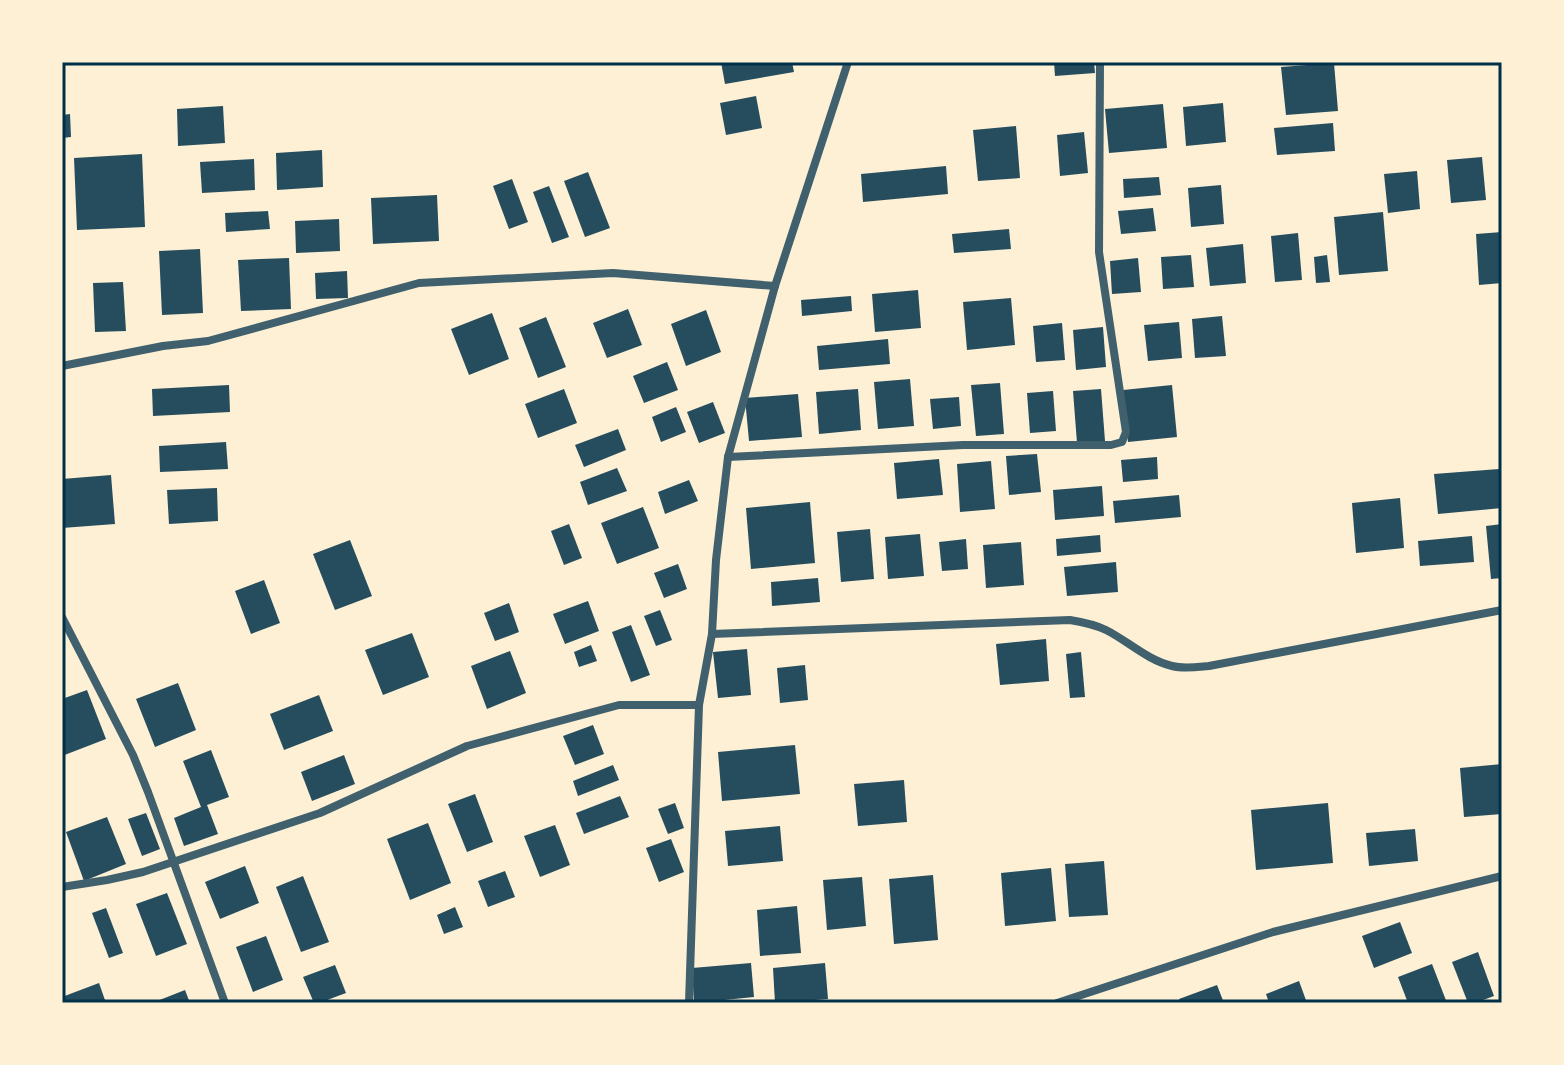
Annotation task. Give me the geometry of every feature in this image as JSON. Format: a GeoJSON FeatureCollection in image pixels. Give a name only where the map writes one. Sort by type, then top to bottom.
{"type":"FeatureCollection","features":[{"type":"Feature","properties":{"kind":"street"},"geometry":{"type":"LineString","coordinates":[[689,1003],[699,705],[712,634],[716,560],[728,457],[775,286],[848,62]]}},
{"type":"Feature","properties":{"kind":"street"},"geometry":{"type":"LineString","coordinates":[[728,457],[963,445],[1111,445],[1122,442],[1126,432],[1099,252],[1100,62]]}},
{"type":"Feature","properties":{"kind":"street"},"geometry":{"type":"LineString","coordinates":[[62,366],[163,346],[208,341],[419,283],[613,273],[775,286]]}},
{"type":"Feature","properties":{"kind":"street"},"geometry":{"type":"LineString","coordinates":[[712,634],[1070,620],[1106,630],[1157,661],[1173,667],[1193,667],[1502,610]]}},
{"type":"Feature","properties":{"kind":"street"},"geometry":{"type":"LineString","coordinates":[[62,617],[133,755],[225,1003]]}},
{"type":"Feature","properties":{"kind":"street"},"geometry":{"type":"LineString","coordinates":[[62,887],[143,872],[320,813],[467,746],[619,705],[699,705]]}},
{"type":"Feature","properties":{"kind":"street"},"geometry":{"type":"LineString","coordinates":[[1057,1003],[1273,932],[1502,876]]}},
{"type":"Feature","properties":{"kind":"building"},"geometry":{"type":"Polygon","coordinates":[[[721,62],[792,62],[794,72],[725,84],[721,62]]]}},
{"type":"Feature","properties":{"kind":"building"},"geometry":{"type":"Polygon","coordinates":[[[1054,62],[1094,62],[1095,73],[1055,76],[1054,62]]]}},
{"type":"Feature","properties":{"kind":"building"},"geometry":{"type":"Polygon","coordinates":[[[1334,63],[1338,111],[1286,115],[1281,67],[1334,63]]]}},
{"type":"Feature","properties":{"kind":"building"},"geometry":{"type":"Polygon","coordinates":[[[756,96],[762,128],[726,135],[720,103],[756,96]]]}},
{"type":"Feature","properties":{"kind":"building"},"geometry":{"type":"Polygon","coordinates":[[[1223,103],[1226,142],[1186,146],[1183,107],[1223,103]]]}},
{"type":"Feature","properties":{"kind":"building"},"geometry":{"type":"Polygon","coordinates":[[[1163,104],[1167,148],[1109,153],[1105,109],[1163,104]]]}},
{"type":"Feature","properties":{"kind":"building"},"geometry":{"type":"Polygon","coordinates":[[[223,106],[225,143],[178,146],[177,109],[223,106]]]}},
{"type":"Feature","properties":{"kind":"building"},"geometry":{"type":"Polygon","coordinates":[[[70,114],[71,137],[62,138],[62,115],[70,114]]]}},
{"type":"Feature","properties":{"kind":"building"},"geometry":{"type":"Polygon","coordinates":[[[1333,123],[1335,151],[1277,155],[1274,128],[1333,123]]]}},
{"type":"Feature","properties":{"kind":"building"},"geometry":{"type":"Polygon","coordinates":[[[1016,126],[1020,178],[978,181],[973,130],[1016,126]]]}},
{"type":"Feature","properties":{"kind":"building"},"geometry":{"type":"Polygon","coordinates":[[[1084,132],[1088,173],[1060,176],[1057,135],[1084,132]]]}},
{"type":"Feature","properties":{"kind":"building"},"geometry":{"type":"Polygon","coordinates":[[[322,150],[323,187],[277,190],[276,153],[322,150]]]}},
{"type":"Feature","properties":{"kind":"building"},"geometry":{"type":"Polygon","coordinates":[[[142,154],[145,227],[77,230],[74,158],[142,154]]]}},
{"type":"Feature","properties":{"kind":"building"},"geometry":{"type":"Polygon","coordinates":[[[1482,157],[1486,200],[1451,203],[1447,160],[1482,157]]]}},
{"type":"Feature","properties":{"kind":"building"},"geometry":{"type":"Polygon","coordinates":[[[254,159],[255,190],[202,193],[200,162],[254,159]]]}},
{"type":"Feature","properties":{"kind":"building"},"geometry":{"type":"Polygon","coordinates":[[[946,166],[948,194],[863,202],[861,174],[946,166]]]}},
{"type":"Feature","properties":{"kind":"building"},"geometry":{"type":"Polygon","coordinates":[[[1417,171],[1420,209],[1388,213],[1384,174],[1417,171]]]}},
{"type":"Feature","properties":{"kind":"building"},"geometry":{"type":"Polygon","coordinates":[[[588,172],[610,228],[585,237],[564,181],[588,172]]]}},
{"type":"Feature","properties":{"kind":"building"},"geometry":{"type":"Polygon","coordinates":[[[1159,177],[1161,195],[1124,198],[1123,179],[1159,177]]]}},
{"type":"Feature","properties":{"kind":"building"},"geometry":{"type":"Polygon","coordinates":[[[512,179],[528,222],[509,229],[493,186],[512,179]]]}},
{"type":"Feature","properties":{"kind":"building"},"geometry":{"type":"Polygon","coordinates":[[[1221,185],[1224,224],[1191,227],[1188,188],[1221,185]]]}},
{"type":"Feature","properties":{"kind":"building"},"geometry":{"type":"Polygon","coordinates":[[[549,186],[569,237],[552,243],[533,192],[549,186]]]}},
{"type":"Feature","properties":{"kind":"building"},"geometry":{"type":"Polygon","coordinates":[[[437,195],[439,241],[373,244],[371,198],[437,195]]]}},
{"type":"Feature","properties":{"kind":"building"},"geometry":{"type":"Polygon","coordinates":[[[1153,208],[1156,231],[1121,234],[1118,211],[1153,208]]]}},
{"type":"Feature","properties":{"kind":"building"},"geometry":{"type":"Polygon","coordinates":[[[268,211],[270,229],[226,232],[225,213],[268,211]]]}},
{"type":"Feature","properties":{"kind":"building"},"geometry":{"type":"Polygon","coordinates":[[[1383,212],[1388,271],[1339,275],[1334,217],[1383,212]]]}},
{"type":"Feature","properties":{"kind":"building"},"geometry":{"type":"Polygon","coordinates":[[[339,219],[340,251],[296,253],[295,221],[339,219]]]}},
{"type":"Feature","properties":{"kind":"building"},"geometry":{"type":"Polygon","coordinates":[[[1009,229],[1011,249],[954,253],[952,234],[1009,229]]]}},
{"type":"Feature","properties":{"kind":"building"},"geometry":{"type":"Polygon","coordinates":[[[1502,232],[1502,283],[1479,285],[1476,234],[1502,232]]]}},
{"type":"Feature","properties":{"kind":"building"},"geometry":{"type":"Polygon","coordinates":[[[1298,233],[1302,280],[1275,282],[1271,236],[1298,233]]]}},
{"type":"Feature","properties":{"kind":"building"},"geometry":{"type":"Polygon","coordinates":[[[1243,244],[1246,283],[1210,286],[1206,248],[1243,244]]]}},
{"type":"Feature","properties":{"kind":"building"},"geometry":{"type":"Polygon","coordinates":[[[200,249],[203,313],[162,315],[159,251],[200,249]]]}},
{"type":"Feature","properties":{"kind":"building"},"geometry":{"type":"Polygon","coordinates":[[[1191,255],[1194,287],[1163,289],[1161,257],[1191,255]]]}},
{"type":"Feature","properties":{"kind":"building"},"geometry":{"type":"Polygon","coordinates":[[[1327,255],[1330,282],[1316,283],[1314,257],[1327,255]]]}},
{"type":"Feature","properties":{"kind":"building"},"geometry":{"type":"Polygon","coordinates":[[[289,258],[291,309],[241,311],[238,260],[289,258]]]}},
{"type":"Feature","properties":{"kind":"building"},"geometry":{"type":"Polygon","coordinates":[[[1138,258],[1141,292],[1112,294],[1110,261],[1138,258]]]}},
{"type":"Feature","properties":{"kind":"building"},"geometry":{"type":"Polygon","coordinates":[[[347,271],[348,298],[316,299],[315,273],[347,271]]]}},
{"type":"Feature","properties":{"kind":"building"},"geometry":{"type":"Polygon","coordinates":[[[123,282],[126,331],[95,332],[93,283],[123,282]]]}},
{"type":"Feature","properties":{"kind":"building"},"geometry":{"type":"Polygon","coordinates":[[[918,290],[921,328],[875,332],[872,294],[918,290]]]}},
{"type":"Feature","properties":{"kind":"building"},"geometry":{"type":"Polygon","coordinates":[[[851,296],[852,311],[802,316],[801,300],[851,296]]]}},
{"type":"Feature","properties":{"kind":"building"},"geometry":{"type":"Polygon","coordinates":[[[1011,298],[1015,345],[967,350],[963,302],[1011,298]]]}},
{"type":"Feature","properties":{"kind":"building"},"geometry":{"type":"Polygon","coordinates":[[[628,309],[642,345],[607,358],[593,323],[628,309]]]}},
{"type":"Feature","properties":{"kind":"building"},"geometry":{"type":"Polygon","coordinates":[[[706,310],[721,352],[686,366],[671,324],[706,310]]]}},
{"type":"Feature","properties":{"kind":"building"},"geometry":{"type":"Polygon","coordinates":[[[492,313],[509,359],[469,375],[451,329],[492,313]]]}},
{"type":"Feature","properties":{"kind":"building"},"geometry":{"type":"Polygon","coordinates":[[[1222,316],[1226,356],[1195,358],[1192,319],[1222,316]]]}},
{"type":"Feature","properties":{"kind":"building"},"geometry":{"type":"Polygon","coordinates":[[[546,317],[566,367],[538,378],[519,328],[546,317]]]}},
{"type":"Feature","properties":{"kind":"building"},"geometry":{"type":"Polygon","coordinates":[[[1179,322],[1182,358],[1148,361],[1144,325],[1179,322]]]}},
{"type":"Feature","properties":{"kind":"building"},"geometry":{"type":"Polygon","coordinates":[[[1062,323],[1065,360],[1036,362],[1033,326],[1062,323]]]}},
{"type":"Feature","properties":{"kind":"building"},"geometry":{"type":"Polygon","coordinates":[[[1103,327],[1106,367],[1076,370],[1073,330],[1103,327]]]}},
{"type":"Feature","properties":{"kind":"building"},"geometry":{"type":"Polygon","coordinates":[[[888,339],[890,364],[819,370],[817,346],[888,339]]]}},
{"type":"Feature","properties":{"kind":"building"},"geometry":{"type":"Polygon","coordinates":[[[667,362],[678,390],[644,403],[633,376],[667,362]]]}},
{"type":"Feature","properties":{"kind":"building"},"geometry":{"type":"Polygon","coordinates":[[[910,379],[914,426],[878,429],[874,382],[910,379]]]}},
{"type":"Feature","properties":{"kind":"building"},"geometry":{"type":"Polygon","coordinates":[[[1000,383],[1004,434],[976,436],[971,385],[1000,383]]]}},
{"type":"Feature","properties":{"kind":"building"},"geometry":{"type":"Polygon","coordinates":[[[229,385],[230,412],[153,416],[152,389],[229,385]]]}},
{"type":"Feature","properties":{"kind":"building"},"geometry":{"type":"Polygon","coordinates":[[[1172,385],[1177,437],[1128,442],[1123,390],[1172,385]]]}},
{"type":"Feature","properties":{"kind":"building"},"geometry":{"type":"Polygon","coordinates":[[[564,389],[577,423],[538,438],[525,404],[564,389]]]}},
{"type":"Feature","properties":{"kind":"building"},"geometry":{"type":"Polygon","coordinates":[[[858,389],[861,430],[819,434],[816,392],[858,389]]]}},
{"type":"Feature","properties":{"kind":"building"},"geometry":{"type":"Polygon","coordinates":[[[1101,389],[1105,441],[1077,443],[1073,391],[1101,389]]]}},
{"type":"Feature","properties":{"kind":"building"},"geometry":{"type":"Polygon","coordinates":[[[1053,391],[1056,431],[1030,433],[1027,393],[1053,391]]]}},
{"type":"Feature","properties":{"kind":"building"},"geometry":{"type":"Polygon","coordinates":[[[798,394],[802,437],[749,441],[745,398],[798,394]]]}},
{"type":"Feature","properties":{"kind":"building"},"geometry":{"type":"Polygon","coordinates":[[[959,397],[961,426],[933,429],[930,399],[959,397]]]}},
{"type":"Feature","properties":{"kind":"building"},"geometry":{"type":"Polygon","coordinates":[[[713,402],[725,433],[699,443],[687,412],[713,402]]]}},
{"type":"Feature","properties":{"kind":"building"},"geometry":{"type":"Polygon","coordinates":[[[676,407],[686,432],[661,442],[652,417],[676,407]]]}},
{"type":"Feature","properties":{"kind":"building"},"geometry":{"type":"Polygon","coordinates":[[[618,429],[626,450],[584,467],[575,445],[618,429]]]}},
{"type":"Feature","properties":{"kind":"building"},"geometry":{"type":"Polygon","coordinates":[[[226,442],[228,469],[160,472],[159,446],[226,442]]]}},
{"type":"Feature","properties":{"kind":"building"},"geometry":{"type":"Polygon","coordinates":[[[1037,454],[1041,492],[1009,495],[1006,456],[1037,454]]]}},
{"type":"Feature","properties":{"kind":"building"},"geometry":{"type":"Polygon","coordinates":[[[1157,457],[1158,479],[1123,482],[1121,460],[1157,457]]]}},
{"type":"Feature","properties":{"kind":"building"},"geometry":{"type":"Polygon","coordinates":[[[939,459],[943,495],[897,499],[894,463],[939,459]]]}},
{"type":"Feature","properties":{"kind":"building"},"geometry":{"type":"Polygon","coordinates":[[[991,461],[995,509],[960,512],[957,464],[991,461]]]}},
{"type":"Feature","properties":{"kind":"building"},"geometry":{"type":"Polygon","coordinates":[[[617,468],[627,491],[588,505],[580,482],[617,468]]]}},
{"type":"Feature","properties":{"kind":"building"},"geometry":{"type":"Polygon","coordinates":[[[1499,469],[1502,508],[1438,514],[1434,474],[1499,469]]]}},
{"type":"Feature","properties":{"kind":"building"},"geometry":{"type":"Polygon","coordinates":[[[111,475],[115,524],[62,528],[62,479],[111,475]]]}},
{"type":"Feature","properties":{"kind":"building"},"geometry":{"type":"Polygon","coordinates":[[[689,480],[698,501],[665,514],[658,492],[689,480]]]}},
{"type":"Feature","properties":{"kind":"building"},"geometry":{"type":"Polygon","coordinates":[[[1102,486],[1104,516],[1055,520],[1053,490],[1102,486]]]}},
{"type":"Feature","properties":{"kind":"building"},"geometry":{"type":"Polygon","coordinates":[[[217,488],[218,521],[169,524],[167,490],[217,488]]]}},
{"type":"Feature","properties":{"kind":"building"},"geometry":{"type":"Polygon","coordinates":[[[1179,495],[1181,517],[1115,523],[1113,501],[1179,495]]]}},
{"type":"Feature","properties":{"kind":"building"},"geometry":{"type":"Polygon","coordinates":[[[1400,498],[1404,548],[1356,553],[1352,503],[1400,498]]]}},
{"type":"Feature","properties":{"kind":"building"},"geometry":{"type":"Polygon","coordinates":[[[810,502],[815,563],[751,569],[746,508],[810,502]]]}},
{"type":"Feature","properties":{"kind":"building"},"geometry":{"type":"Polygon","coordinates":[[[643,507],[659,548],[617,564],[601,523],[643,507]]]}},
{"type":"Feature","properties":{"kind":"building"},"geometry":{"type":"Polygon","coordinates":[[[569,524],[582,558],[564,565],[551,531],[569,524]]]}},
{"type":"Feature","properties":{"kind":"building"},"geometry":{"type":"Polygon","coordinates":[[[1502,524],[1502,578],[1491,579],[1486,526],[1502,524]]]}},
{"type":"Feature","properties":{"kind":"building"},"geometry":{"type":"Polygon","coordinates":[[[870,529],[874,579],[841,582],[837,532],[870,529]]]}},
{"type":"Feature","properties":{"kind":"building"},"geometry":{"type":"Polygon","coordinates":[[[920,534],[924,576],[888,579],[885,537],[920,534]]]}},
{"type":"Feature","properties":{"kind":"building"},"geometry":{"type":"Polygon","coordinates":[[[1100,535],[1101,552],[1057,556],[1056,539],[1100,535]]]}},
{"type":"Feature","properties":{"kind":"building"},"geometry":{"type":"Polygon","coordinates":[[[1472,536],[1474,562],[1420,566],[1418,541],[1472,536]]]}},
{"type":"Feature","properties":{"kind":"building"},"geometry":{"type":"Polygon","coordinates":[[[966,539],[968,569],[942,571],[939,542],[966,539]]]}},
{"type":"Feature","properties":{"kind":"building"},"geometry":{"type":"Polygon","coordinates":[[[350,540],[372,596],[335,610],[313,554],[350,540]]]}},
{"type":"Feature","properties":{"kind":"building"},"geometry":{"type":"Polygon","coordinates":[[[1021,542],[1024,585],[986,588],[983,545],[1021,542]]]}},
{"type":"Feature","properties":{"kind":"building"},"geometry":{"type":"Polygon","coordinates":[[[1116,562],[1118,592],[1067,596],[1064,567],[1116,562]]]}},
{"type":"Feature","properties":{"kind":"building"},"geometry":{"type":"Polygon","coordinates":[[[678,564],[687,589],[664,598],[654,573],[678,564]]]}},
{"type":"Feature","properties":{"kind":"building"},"geometry":{"type":"Polygon","coordinates":[[[818,578],[820,602],[772,606],[771,582],[818,578]]]}},
{"type":"Feature","properties":{"kind":"building"},"geometry":{"type":"Polygon","coordinates":[[[264,580],[280,623],[251,634],[235,591],[264,580]]]}},
{"type":"Feature","properties":{"kind":"building"},"geometry":{"type":"Polygon","coordinates":[[[588,601],[599,631],[565,644],[553,614],[588,601]]]}},
{"type":"Feature","properties":{"kind":"building"},"geometry":{"type":"Polygon","coordinates":[[[509,603],[519,632],[495,641],[484,613],[509,603]]]}},
{"type":"Feature","properties":{"kind":"building"},"geometry":{"type":"Polygon","coordinates":[[[660,610],[672,640],[656,646],[644,616],[660,610]]]}},
{"type":"Feature","properties":{"kind":"building"},"geometry":{"type":"Polygon","coordinates":[[[631,625],[650,675],[631,682],[612,632],[631,625]]]}},
{"type":"Feature","properties":{"kind":"building"},"geometry":{"type":"Polygon","coordinates":[[[412,633],[429,677],[383,695],[365,650],[412,633]]]}},
{"type":"Feature","properties":{"kind":"building"},"geometry":{"type":"Polygon","coordinates":[[[1046,639],[1049,681],[1000,685],[996,644],[1046,639]]]}},
{"type":"Feature","properties":{"kind":"building"},"geometry":{"type":"Polygon","coordinates":[[[591,645],[597,661],[579,667],[574,652],[591,645]]]}},
{"type":"Feature","properties":{"kind":"building"},"geometry":{"type":"Polygon","coordinates":[[[747,649],[751,695],[718,698],[713,652],[747,649]]]}},
{"type":"Feature","properties":{"kind":"building"},"geometry":{"type":"Polygon","coordinates":[[[510,651],[526,693],[487,709],[471,666],[510,651]]]}},
{"type":"Feature","properties":{"kind":"building"},"geometry":{"type":"Polygon","coordinates":[[[1081,652],[1085,697],[1070,698],[1066,654],[1081,652]]]}},
{"type":"Feature","properties":{"kind":"building"},"geometry":{"type":"Polygon","coordinates":[[[805,665],[808,700],[780,703],[777,668],[805,665]]]}},
{"type":"Feature","properties":{"kind":"building"},"geometry":{"type":"Polygon","coordinates":[[[178,683],[196,730],[155,747],[136,699],[178,683]]]}},
{"type":"Feature","properties":{"kind":"building"},"geometry":{"type":"Polygon","coordinates":[[[87,690],[106,739],[62,756],[62,699],[87,690]]]}},
{"type":"Feature","properties":{"kind":"building"},"geometry":{"type":"Polygon","coordinates":[[[319,695],[333,731],[284,750],[270,714],[319,695]]]}},
{"type":"Feature","properties":{"kind":"building"},"geometry":{"type":"Polygon","coordinates":[[[593,725],[604,754],[575,765],[563,736],[593,725]]]}},
{"type":"Feature","properties":{"kind":"building"},"geometry":{"type":"Polygon","coordinates":[[[795,745],[800,794],[722,801],[718,752],[795,745]]]}},
{"type":"Feature","properties":{"kind":"building"},"geometry":{"type":"Polygon","coordinates":[[[211,750],[229,797],[207,805],[218,834],[184,846],[174,818],[201,807],[183,761],[211,750]]]}},
{"type":"Feature","properties":{"kind":"building"},"geometry":{"type":"Polygon","coordinates":[[[344,755],[355,784],[312,801],[301,772],[344,755]]]}},
{"type":"Feature","properties":{"kind":"building"},"geometry":{"type":"Polygon","coordinates":[[[1502,764],[1502,814],[1464,817],[1460,768],[1502,764]]]}},
{"type":"Feature","properties":{"kind":"building"},"geometry":{"type":"Polygon","coordinates":[[[613,765],[619,780],[578,796],[573,781],[613,765]]]}},
{"type":"Feature","properties":{"kind":"building"},"geometry":{"type":"Polygon","coordinates":[[[904,780],[907,822],[858,826],[854,784],[904,780]]]}},
{"type":"Feature","properties":{"kind":"building"},"geometry":{"type":"Polygon","coordinates":[[[475,794],[493,842],[467,852],[448,804],[475,794]]]}},
{"type":"Feature","properties":{"kind":"building"},"geometry":{"type":"Polygon","coordinates":[[[620,796],[629,817],[584,834],[576,813],[620,796]]]}},
{"type":"Feature","properties":{"kind":"building"},"geometry":{"type":"Polygon","coordinates":[[[675,803],[684,828],[668,834],[658,809],[675,803]]]}},
{"type":"Feature","properties":{"kind":"building"},"geometry":{"type":"Polygon","coordinates":[[[1328,803],[1333,863],[1256,870],[1251,810],[1328,803]]]}},
{"type":"Feature","properties":{"kind":"building"},"geometry":{"type":"Polygon","coordinates":[[[146,813],[160,849],[142,856],[128,819],[146,813]]]}},
{"type":"Feature","properties":{"kind":"building"},"geometry":{"type":"Polygon","coordinates":[[[107,817],[126,864],[84,881],[66,832],[107,817]]]}},
{"type":"Feature","properties":{"kind":"building"},"geometry":{"type":"Polygon","coordinates":[[[428,823],[451,883],[410,900],[387,839],[428,823]]]}},
{"type":"Feature","properties":{"kind":"building"},"geometry":{"type":"Polygon","coordinates":[[[555,825],[570,865],[540,877],[524,836],[555,825]]]}},
{"type":"Feature","properties":{"kind":"building"},"geometry":{"type":"Polygon","coordinates":[[[780,826],[783,861],[728,866],[725,831],[780,826]]]}},
{"type":"Feature","properties":{"kind":"building"},"geometry":{"type":"Polygon","coordinates":[[[1415,829],[1418,861],[1369,866],[1366,833],[1415,829]]]}},
{"type":"Feature","properties":{"kind":"building"},"geometry":{"type":"Polygon","coordinates":[[[671,839],[684,872],[659,882],[646,848],[671,839]]]}},
{"type":"Feature","properties":{"kind":"building"},"geometry":{"type":"Polygon","coordinates":[[[1104,861],[1108,915],[1069,917],[1065,864],[1104,861]]]}},
{"type":"Feature","properties":{"kind":"building"},"geometry":{"type":"Polygon","coordinates":[[[245,866],[259,903],[220,919],[205,882],[245,866]]]}},
{"type":"Feature","properties":{"kind":"building"},"geometry":{"type":"Polygon","coordinates":[[[1051,868],[1056,921],[1005,926],[1001,873],[1051,868]]]}},
{"type":"Feature","properties":{"kind":"building"},"geometry":{"type":"Polygon","coordinates":[[[505,871],[515,897],[488,907],[478,881],[505,871]]]}},
{"type":"Feature","properties":{"kind":"building"},"geometry":{"type":"Polygon","coordinates":[[[933,875],[938,940],[894,944],[889,879],[933,875]]]}},
{"type":"Feature","properties":{"kind":"building"},"geometry":{"type":"Polygon","coordinates":[[[303,876],[329,942],[301,952],[276,887],[303,876]]]}},
{"type":"Feature","properties":{"kind":"building"},"geometry":{"type":"Polygon","coordinates":[[[862,877],[866,926],[827,930],[823,880],[862,877]]]}},
{"type":"Feature","properties":{"kind":"building"},"geometry":{"type":"Polygon","coordinates":[[[167,893],[187,944],[156,956],[136,904],[167,893]]]}},
{"type":"Feature","properties":{"kind":"building"},"geometry":{"type":"Polygon","coordinates":[[[797,906],[801,953],[760,956],[757,910],[797,906]]]}},
{"type":"Feature","properties":{"kind":"building"},"geometry":{"type":"Polygon","coordinates":[[[455,907],[463,927],[444,934],[437,915],[455,907]]]}},
{"type":"Feature","properties":{"kind":"building"},"geometry":{"type":"Polygon","coordinates":[[[106,908],[123,953],[109,958],[92,913],[106,908]]]}},
{"type":"Feature","properties":{"kind":"building"},"geometry":{"type":"Polygon","coordinates":[[[1400,922],[1412,953],[1374,968],[1362,936],[1400,922]]]}},
{"type":"Feature","properties":{"kind":"building"},"geometry":{"type":"Polygon","coordinates":[[[266,936],[283,980],[253,992],[236,947],[266,936]]]}},
{"type":"Feature","properties":{"kind":"building"},"geometry":{"type":"Polygon","coordinates":[[[1478,952],[1494,996],[1468,1003],[1452,962],[1478,952]]]}},
{"type":"Feature","properties":{"kind":"building"},"geometry":{"type":"Polygon","coordinates":[[[751,963],[754,997],[694,1003],[692,968],[751,963]]]}},
{"type":"Feature","properties":{"kind":"building"},"geometry":{"type":"Polygon","coordinates":[[[825,963],[828,999],[775,1003],[773,968],[825,963]]]}},
{"type":"Feature","properties":{"kind":"building"},"geometry":{"type":"Polygon","coordinates":[[[1432,964],[1447,1003],[1408,1003],[1398,977],[1432,964]]]}},
{"type":"Feature","properties":{"kind":"building"},"geometry":{"type":"Polygon","coordinates":[[[335,965],[346,993],[314,1003],[303,977],[335,965]]]}},
{"type":"Feature","properties":{"kind":"building"},"geometry":{"type":"Polygon","coordinates":[[[1299,981],[1307,1003],[1269,1003],[1266,994],[1299,981]]]}},
{"type":"Feature","properties":{"kind":"building"},"geometry":{"type":"Polygon","coordinates":[[[99,983],[106,1003],[62,1003],[62,997],[99,983]]]}},
{"type":"Feature","properties":{"kind":"building"},"geometry":{"type":"Polygon","coordinates":[[[1217,985],[1224,1003],[1180,1003],[1179,999],[1217,985]]]}},
{"type":"Feature","properties":{"kind":"building"},"geometry":{"type":"Polygon","coordinates":[[[185,990],[190,1003],[152,1003],[185,990]]]}}]}
